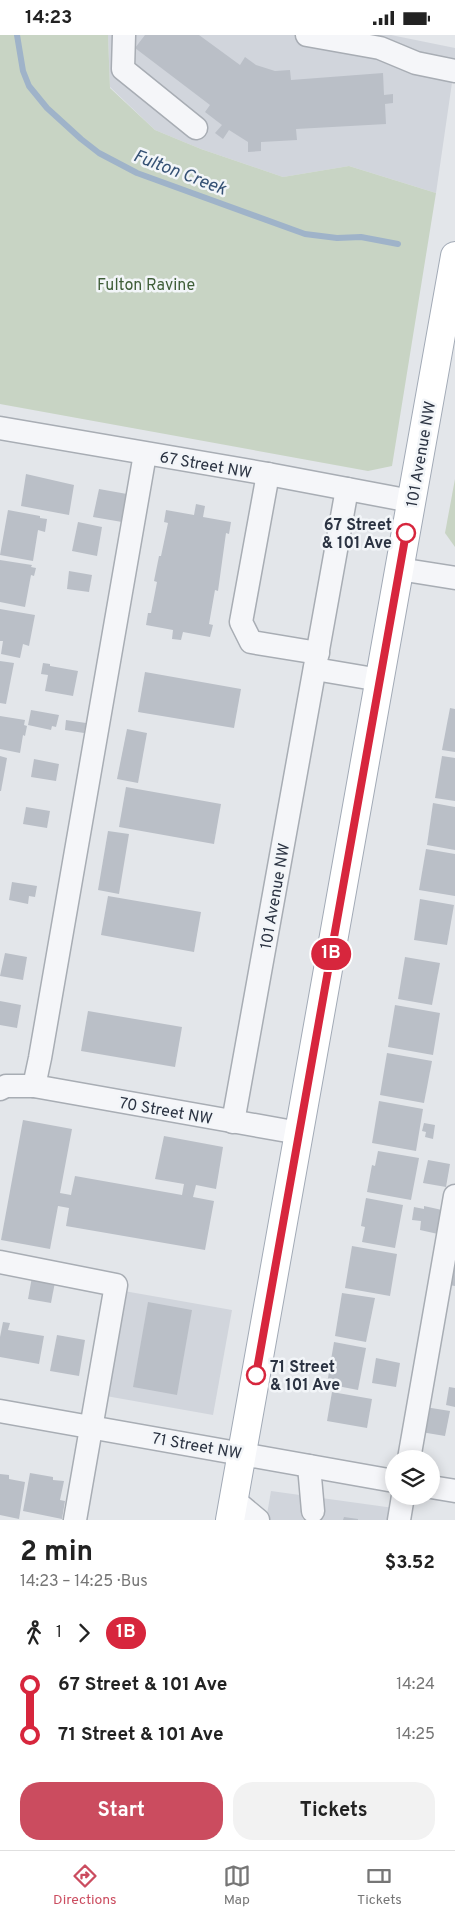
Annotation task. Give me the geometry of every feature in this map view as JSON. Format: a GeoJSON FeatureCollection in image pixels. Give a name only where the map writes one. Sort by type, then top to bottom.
{"type":"FeatureCollection","features":[{"type":"Feature","properties":{"kind":"main road","name":"101 Avenue NW"},"geometry":{"type":"LineString","coordinates":[[232,1510],[455,256]]}},
{"type":"Feature","properties":{"kind":"street"},"geometry":{"type":"LineString","coordinates":[[124,35],[123,69],[196,128]]}},
{"type":"Feature","properties":{"kind":"street"},"geometry":{"type":"LineString","coordinates":[[307,35],[380,49],[416,63],[455,71]]}},
{"type":"Feature","properties":{"kind":"street","name":"67 Street NW"},"geometry":{"type":"LineString","coordinates":[[0,428],[268,474],[411,501]]}},
{"type":"Feature","properties":{"kind":"street"},"geometry":{"type":"LineString","coordinates":[[34,1086],[145,453]]}},
{"type":"Feature","properties":{"kind":"street"},"geometry":{"type":"LineString","coordinates":[[268,474],[240,622],[251,642],[380,680]]}},
{"type":"Feature","properties":{"kind":"street","name":"101 Avenue NW"},"geometry":{"type":"LineString","coordinates":[[234,1122],[347,489]]}},
{"type":"Feature","properties":{"kind":"street"},"geometry":{"type":"LineString","coordinates":[[399,569],[455,578]]}},
{"type":"Feature","properties":{"kind":"street","name":"70 Street NW"},"geometry":{"type":"LineString","coordinates":[[0,1089],[6,1086],[34,1086],[299,1133]]}},
{"type":"Feature","properties":{"kind":"street"},"geometry":{"type":"LineString","coordinates":[[411,1450],[455,1196]]}},
{"type":"Feature","properties":{"kind":"street"},"geometry":{"type":"LineString","coordinates":[[0,1262],[116,1285],[75,1520]]}},
{"type":"Feature","properties":{"kind":"street","name":"71 Street NW"},"geometry":{"type":"LineString","coordinates":[[0,1411],[385,1479]]}},
{"type":"Feature","properties":{"kind":"street"},"geometry":{"type":"LineString","coordinates":[[309,1465],[312,1511]]}},
{"type":"Feature","properties":{"kind":"street"},"geometry":{"type":"LineString","coordinates":[[440,1488],[455,1491]]}},
{"type":"Feature","properties":{"kind":"street"},"geometry":{"type":"LineString","coordinates":[[399,1520],[402,1505]]}},
{"type":"Feature","properties":{"kind":"street"},"geometry":{"type":"LineString","coordinates":[[232,1510],[258,1520]]}},
{"type":"Feature","properties":{"kind":"shaded area"},"geometry":{"type":"Polygon","coordinates":[[[108,35],[391,35],[455,48],[455,62],[436,193],[349,166],[283,177],[201,149],[155,130],[110,87],[108,35]]]}},
{"type":"Feature","properties":{"kind":"shaded area"},"geometry":{"type":"Polygon","coordinates":[[[124,1291],[232,1310],[213,1415],[106,1396],[124,1291]]]}},
{"type":"Feature","properties":{"kind":"shaded area"},"geometry":{"type":"Polygon","coordinates":[[[271,1491],[401,1509],[399,1520],[266,1520],[271,1491]]]}},
{"type":"Feature","properties":{"kind":"green space","name":"Fulton Ravine"},"geometry":{"type":"Polygon","coordinates":[[[0,35],[108,35],[110,88],[155,130],[201,149],[283,177],[349,166],[436,193],[392,466],[368,471],[0,404],[0,35]]]}},
{"type":"Feature","properties":{"kind":"green space"},"geometry":{"type":"Polygon","coordinates":[[[455,479],[455,547],[445,533],[455,479]]]}},
{"type":"Feature","properties":{"kind":"building"},"geometry":{"type":"Polygon","coordinates":[[[145,35],[199,35],[240,65],[245,57],[256,65],[275,71],[290,70],[291,80],[383,73],[384,95],[393,94],[393,103],[385,104],[386,124],[296,129],[297,140],[261,142],[261,151],[248,152],[248,142],[229,130],[223,139],[215,133],[222,125],[205,112],[210,105],[135,48],[145,35]]]}},
{"type":"Feature","properties":{"kind":"building"},"geometry":{"type":"Polygon","coordinates":[[[26,474],[74,485],[69,515],[21,506],[26,474]]]}},
{"type":"Feature","properties":{"kind":"building"},"geometry":{"type":"Polygon","coordinates":[[[99,489],[127,494],[122,522],[93,517],[99,489]]]}},
{"type":"Feature","properties":{"kind":"building"},"geometry":{"type":"Polygon","coordinates":[[[196,504],[205,506],[203,517],[231,522],[229,534],[226,533],[218,591],[215,590],[209,624],[213,625],[210,637],[183,632],[181,640],[172,639],[173,630],[146,625],[148,613],[151,613],[157,582],[154,581],[168,523],[164,522],[166,510],[194,515],[196,504]]]}},
{"type":"Feature","properties":{"kind":"building"},"geometry":{"type":"Polygon","coordinates":[[[8,510],[47,519],[45,532],[38,530],[33,561],[0,555],[8,510]]]}},
{"type":"Feature","properties":{"kind":"building"},"geometry":{"type":"Polygon","coordinates":[[[78,522],[102,527],[97,556],[72,551],[78,522]]]}},
{"type":"Feature","properties":{"kind":"building"},"geometry":{"type":"Polygon","coordinates":[[[0,560],[32,565],[31,567],[36,568],[34,576],[31,575],[25,607],[0,602],[0,560]]]}},
{"type":"Feature","properties":{"kind":"building"},"geometry":{"type":"Polygon","coordinates":[[[69,571],[92,575],[89,592],[67,589],[69,571]]]}},
{"type":"Feature","properties":{"kind":"building"},"geometry":{"type":"Polygon","coordinates":[[[0,609],[35,615],[29,646],[23,644],[20,658],[1,654],[3,641],[0,641],[0,609]]]}},
{"type":"Feature","properties":{"kind":"building"},"geometry":{"type":"Polygon","coordinates":[[[0,661],[14,663],[6,704],[0,703],[0,661]]]}},
{"type":"Feature","properties":{"kind":"building"},"geometry":{"type":"Polygon","coordinates":[[[43,663],[78,671],[73,696],[45,691],[48,675],[41,674],[43,663]]]}},
{"type":"Feature","properties":{"kind":"building"},"geometry":{"type":"Polygon","coordinates":[[[145,672],[241,689],[234,728],[138,712],[145,672]]]}},
{"type":"Feature","properties":{"kind":"building"},"geometry":{"type":"Polygon","coordinates":[[[450,708],[455,709],[455,752],[442,750],[450,708]]]}},
{"type":"Feature","properties":{"kind":"building"},"geometry":{"type":"Polygon","coordinates":[[[31,710],[59,715],[56,727],[52,726],[51,730],[28,725],[31,710]]]}},
{"type":"Feature","properties":{"kind":"building"},"geometry":{"type":"Polygon","coordinates":[[[0,716],[25,720],[24,725],[27,726],[25,736],[23,735],[20,753],[0,749],[0,716]]]}},
{"type":"Feature","properties":{"kind":"building"},"geometry":{"type":"Polygon","coordinates":[[[66,720],[86,723],[84,733],[65,730],[66,720]]]}},
{"type":"Feature","properties":{"kind":"building"},"geometry":{"type":"Polygon","coordinates":[[[127,729],[147,733],[138,783],[117,779],[127,729]]]}},
{"type":"Feature","properties":{"kind":"building"},"geometry":{"type":"Polygon","coordinates":[[[0,756],[7,758],[1,791],[0,791],[0,756]]]}},
{"type":"Feature","properties":{"kind":"building"},"geometry":{"type":"Polygon","coordinates":[[[442,756],[455,758],[455,801],[435,798],[442,756]]]}},
{"type":"Feature","properties":{"kind":"building"},"geometry":{"type":"Polygon","coordinates":[[[34,759],[59,764],[56,781],[31,777],[34,759]]]}},
{"type":"Feature","properties":{"kind":"building"},"geometry":{"type":"Polygon","coordinates":[[[126,787],[221,804],[214,844],[119,827],[126,787]]]}},
{"type":"Feature","properties":{"kind":"building"},"geometry":{"type":"Polygon","coordinates":[[[433,803],[455,807],[455,850],[427,845],[433,803]]]}},
{"type":"Feature","properties":{"kind":"building"},"geometry":{"type":"Polygon","coordinates":[[[26,807],[50,811],[47,828],[23,824],[26,807]]]}},
{"type":"Feature","properties":{"kind":"building"},"geometry":{"type":"Polygon","coordinates":[[[108,831],[129,834],[119,894],[98,890],[108,831]]]}},
{"type":"Feature","properties":{"kind":"building"},"geometry":{"type":"Polygon","coordinates":[[[426,849],[455,854],[455,896],[419,890],[426,849]]]}},
{"type":"Feature","properties":{"kind":"building"},"geometry":{"type":"Polygon","coordinates":[[[12,882],[37,886],[35,897],[29,896],[28,904],[9,900],[12,882]]]}},
{"type":"Feature","properties":{"kind":"building"},"geometry":{"type":"Polygon","coordinates":[[[108,896],[201,912],[194,952],[101,935],[108,896]]]}},
{"type":"Feature","properties":{"kind":"building"},"geometry":{"type":"Polygon","coordinates":[[[420,899],[454,905],[447,945],[414,940],[420,899]]]}},
{"type":"Feature","properties":{"kind":"building"},"geometry":{"type":"Polygon","coordinates":[[[5,953],[27,957],[23,980],[0,976],[5,953]]]}},
{"type":"Feature","properties":{"kind":"building"},"geometry":{"type":"Polygon","coordinates":[[[405,957],[440,963],[432,1005],[398,999],[405,957]]]}},
{"type":"Feature","properties":{"kind":"building"},"geometry":{"type":"Polygon","coordinates":[[[0,1001],[21,1005],[17,1028],[0,1025],[0,1001]]]}},
{"type":"Feature","properties":{"kind":"building"},"geometry":{"type":"Polygon","coordinates":[[[395,1005],[440,1013],[433,1055],[388,1047],[395,1005]]]}},
{"type":"Feature","properties":{"kind":"building"},"geometry":{"type":"Polygon","coordinates":[[[88,1011],[182,1027],[175,1067],[81,1051],[88,1011]]]}},
{"type":"Feature","properties":{"kind":"building"},"geometry":{"type":"Polygon","coordinates":[[[387,1053],[432,1061],[424,1103],[380,1095],[387,1053]]]}},
{"type":"Feature","properties":{"kind":"building"},"geometry":{"type":"Polygon","coordinates":[[[379,1101],[423,1109],[416,1151],[372,1143],[379,1101]]]}},
{"type":"Feature","properties":{"kind":"building"},"geometry":{"type":"Polygon","coordinates":[[[23,1120],[72,1129],[60,1193],[71,1195],[75,1176],[182,1195],[184,1184],[155,1179],[164,1136],[223,1147],[216,1189],[196,1185],[193,1197],[214,1201],[205,1250],[66,1226],[69,1208],[58,1206],[50,1249],[1,1240],[23,1120]]]}},
{"type":"Feature","properties":{"kind":"building"},"geometry":{"type":"Polygon","coordinates":[[[424,1123],[435,1125],[433,1139],[425,1137],[426,1132],[422,1131],[424,1123]]]}},
{"type":"Feature","properties":{"kind":"building"},"geometry":{"type":"Polygon","coordinates":[[[378,1151],[419,1158],[411,1200],[367,1192],[372,1165],[375,1166],[378,1151]]]}},
{"type":"Feature","properties":{"kind":"building"},"geometry":{"type":"Polygon","coordinates":[[[428,1160],[450,1164],[446,1187],[423,1183],[428,1160]]]}},
{"type":"Feature","properties":{"kind":"building"},"geometry":{"type":"Polygon","coordinates":[[[366,1198],[403,1205],[395,1248],[362,1242],[365,1227],[361,1226],[366,1198]]]}},
{"type":"Feature","properties":{"kind":"building"},"geometry":{"type":"Polygon","coordinates":[[[424,1206],[442,1210],[438,1234],[420,1230],[421,1221],[412,1220],[414,1207],[424,1209],[424,1206]]]}},
{"type":"Feature","properties":{"kind":"building"},"geometry":{"type":"Polygon","coordinates":[[[352,1246],[397,1254],[390,1296],[345,1288],[352,1246]]]}},
{"type":"Feature","properties":{"kind":"building"},"geometry":{"type":"Polygon","coordinates":[[[453,1262],[455,1263],[455,1286],[449,1285],[453,1262]]]}},
{"type":"Feature","properties":{"kind":"building"},"geometry":{"type":"Polygon","coordinates":[[[32,1277],[55,1282],[51,1303],[28,1299],[32,1277]]]}},
{"type":"Feature","properties":{"kind":"building"},"geometry":{"type":"Polygon","coordinates":[[[342,1293],[375,1298],[366,1342],[335,1336],[342,1293]]]}},
{"type":"Feature","properties":{"kind":"building"},"geometry":{"type":"Polygon","coordinates":[[[148,1302],[192,1310],[177,1395],[133,1387],[148,1302]]]}},
{"type":"Feature","properties":{"kind":"building"},"geometry":{"type":"Polygon","coordinates":[[[3,1322],[10,1323],[8,1330],[44,1336],[39,1364],[0,1357],[0,1337],[3,1322]]]}},
{"type":"Feature","properties":{"kind":"building"},"geometry":{"type":"Polygon","coordinates":[[[57,1335],[85,1340],[79,1376],[50,1371],[57,1335]]]}},
{"type":"Feature","properties":{"kind":"building"},"geometry":{"type":"Polygon","coordinates":[[[334,1342],[366,1348],[358,1390],[327,1384],[334,1342]]]}},
{"type":"Feature","properties":{"kind":"building"},"geometry":{"type":"Polygon","coordinates":[[[376,1358],[400,1363],[396,1387],[372,1383],[376,1358]]]}},
{"type":"Feature","properties":{"kind":"building"},"geometry":{"type":"Polygon","coordinates":[[[449,1387],[455,1388],[455,1407],[446,1405],[449,1387]]]}},
{"type":"Feature","properties":{"kind":"building"},"geometry":{"type":"Polygon","coordinates":[[[332,1392],[372,1399],[367,1428],[327,1421],[332,1392]]]}},
{"type":"Feature","properties":{"kind":"building"},"geometry":{"type":"Polygon","coordinates":[[[425,1407],[450,1411],[445,1436],[421,1432],[425,1407]]]}},
{"type":"Feature","properties":{"kind":"building"},"geometry":{"type":"Polygon","coordinates":[[[30,1473],[53,1477],[53,1480],[64,1481],[60,1500],[65,1501],[62,1519],[23,1511],[30,1473]]]}},
{"type":"Feature","properties":{"kind":"building"},"geometry":{"type":"Polygon","coordinates":[[[0,1474],[9,1475],[9,1479],[25,1482],[19,1519],[0,1515],[0,1474]]]}},
{"type":"Feature","properties":{"kind":"building"},"geometry":{"type":"Polygon","coordinates":[[[344,1517],[358,1519],[358,1520],[343,1520],[344,1517]]]}},
{"type":"Feature","properties":{"kind":"waterway","name":"Fulton Creek"},"geometry":{"type":"LineString","coordinates":[[17,35],[23,71],[29,86],[47,108],[99,153],[137,173],[305,234],[337,238],[361,237],[398,244]]}},
{"type":"Feature","properties":{"kind":"bus line","name":"1B"},"geometry":{"type":"LineString","coordinates":[[256,1375],[406,533]]}},
{"type":"Feature","properties":{"kind":"place","name":"67 Street & 101 Ave"},"geometry":{"type":"Point","coordinates":[406,533]}},
{"type":"Feature","properties":{"kind":"place","name":"71 Street & 101 Ave"},"geometry":{"type":"Point","coordinates":[256,1375]}}]}
